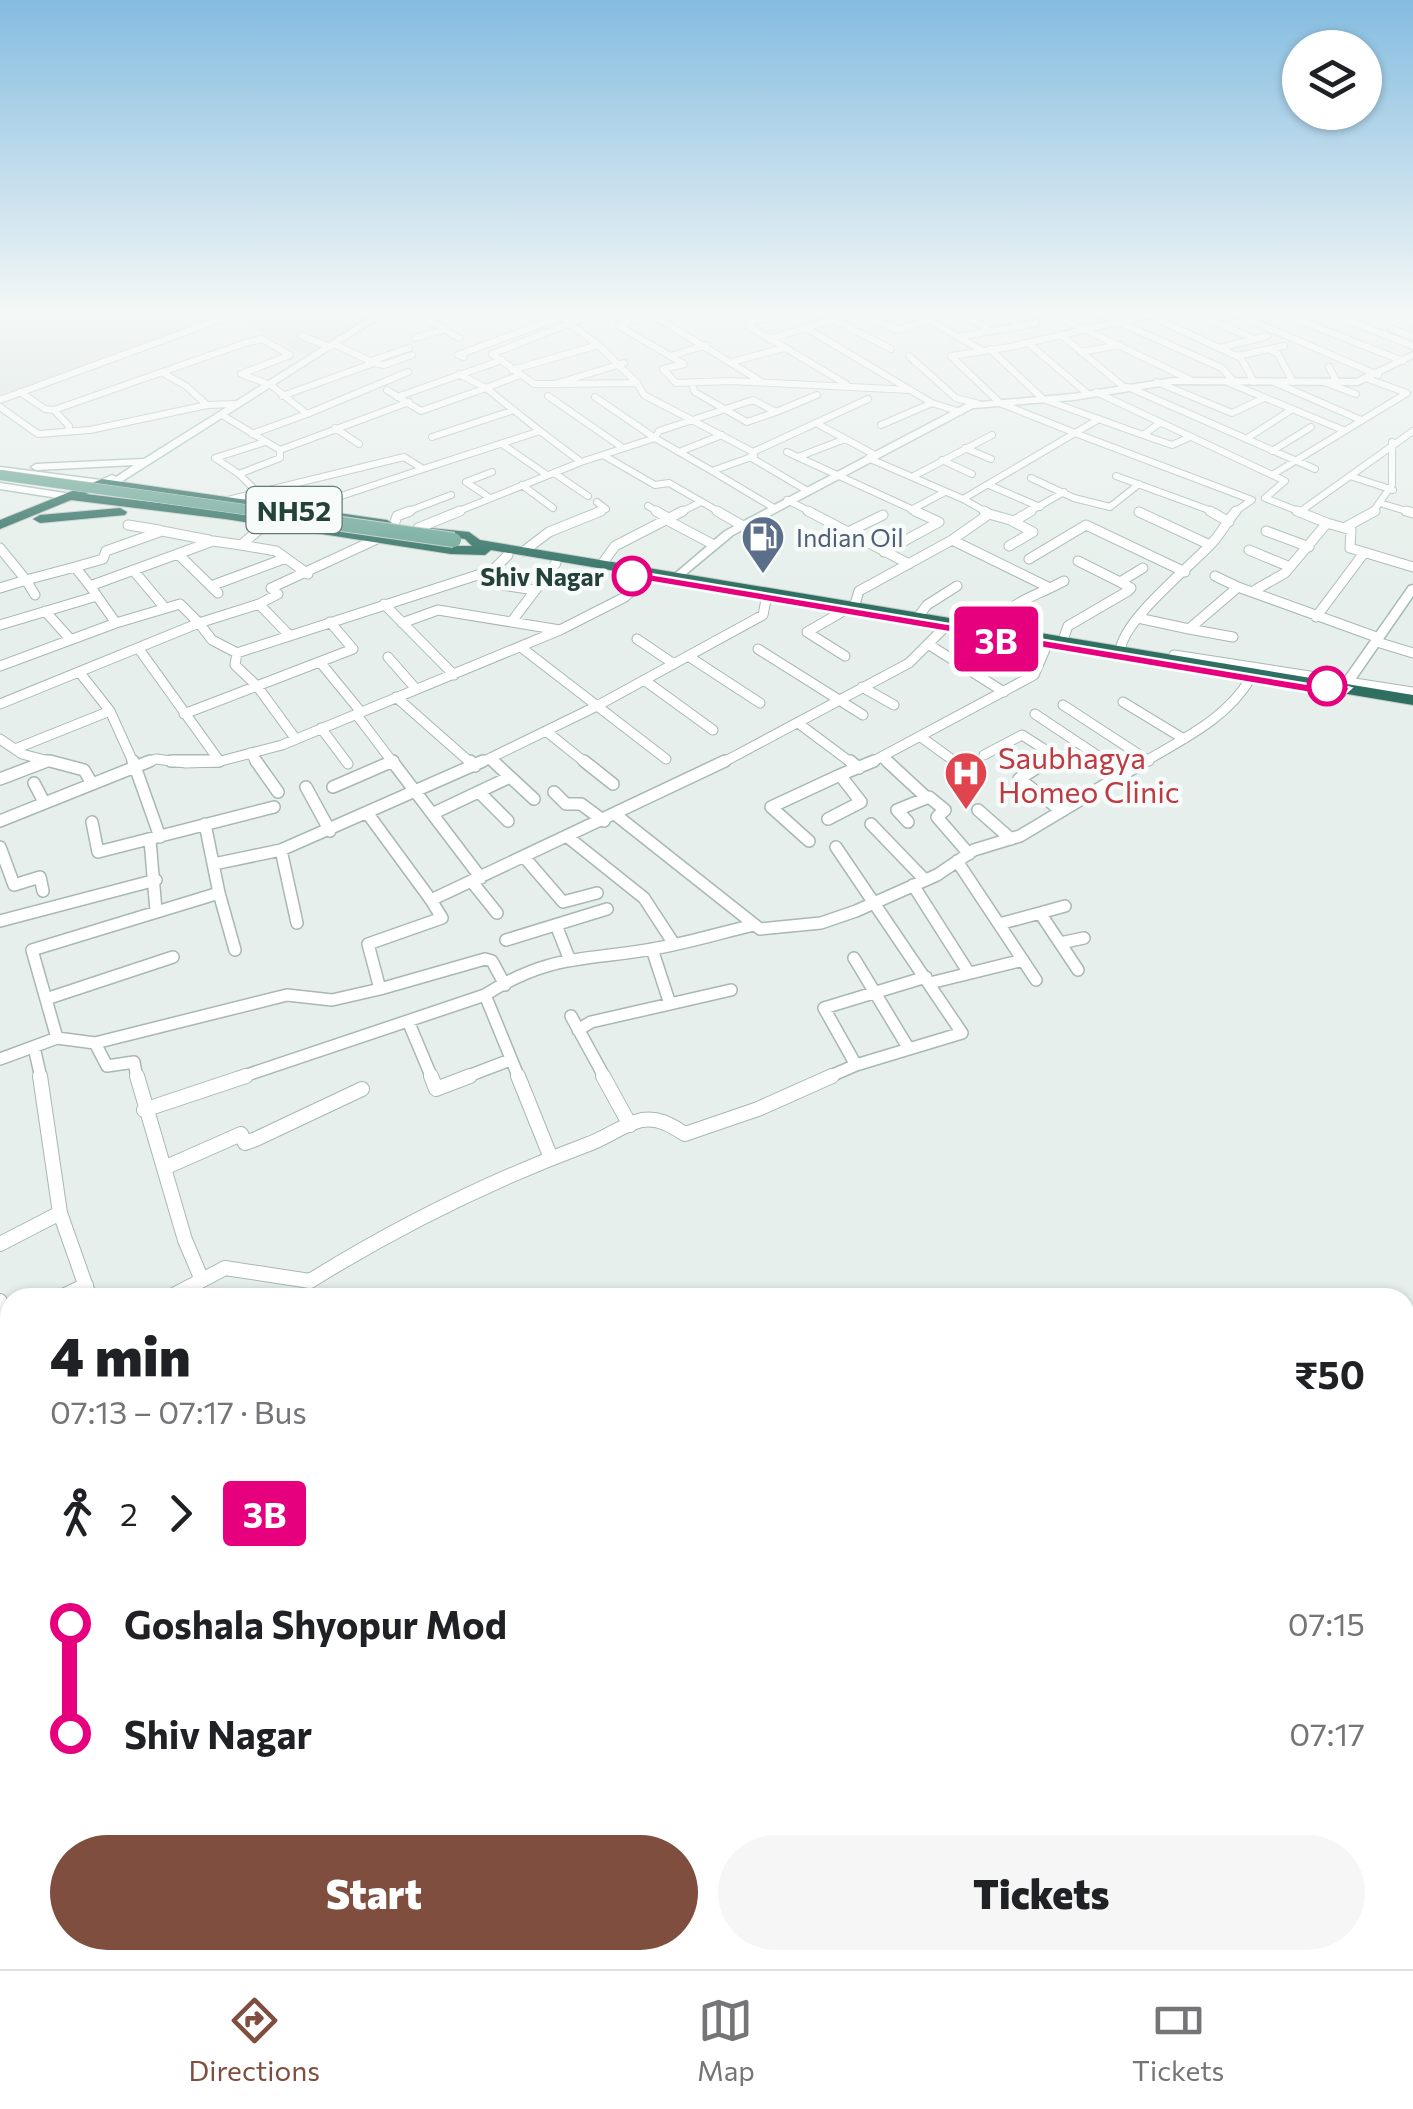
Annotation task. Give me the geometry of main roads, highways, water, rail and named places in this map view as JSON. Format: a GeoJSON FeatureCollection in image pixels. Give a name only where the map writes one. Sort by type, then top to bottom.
{"type":"FeatureCollection","features":[{"type":"Feature","properties":{"kind":"highway","name":"NH52"},"geometry":{"type":"LineString","coordinates":[[0,527],[106,484],[225,508],[418,528],[556,562],[766,600],[916,618],[1250,679],[1344,688]]}},
{"type":"Feature","properties":{"kind":"highway"},"geometry":{"type":"LineString","coordinates":[[29,490],[34,502],[29,517],[177,509]]}},
{"type":"Feature","properties":{"kind":"highway","name":"NH52"},"geometry":{"type":"LineString","coordinates":[[77,498],[177,509],[225,508],[268,522],[378,539],[602,564],[942,630],[1120,652],[1413,702]]}},
{"type":"Feature","properties":{"kind":"main road"},"geometry":{"type":"LineString","coordinates":[[1,476],[452,542]]}},
{"type":"Feature","properties":{"kind":"place","name":"Indian Oil"},"geometry":{"type":"Point","coordinates":[763,575]}},
{"type":"Feature","properties":{"kind":"place","name":"Shiv Nagar"},"geometry":{"type":"Point","coordinates":[632,576]}},
{"type":"Feature","properties":{"kind":"place","name":"Saubhagya Homeo Clinic"},"geometry":{"type":"Point","coordinates":[966,811]}}]}
